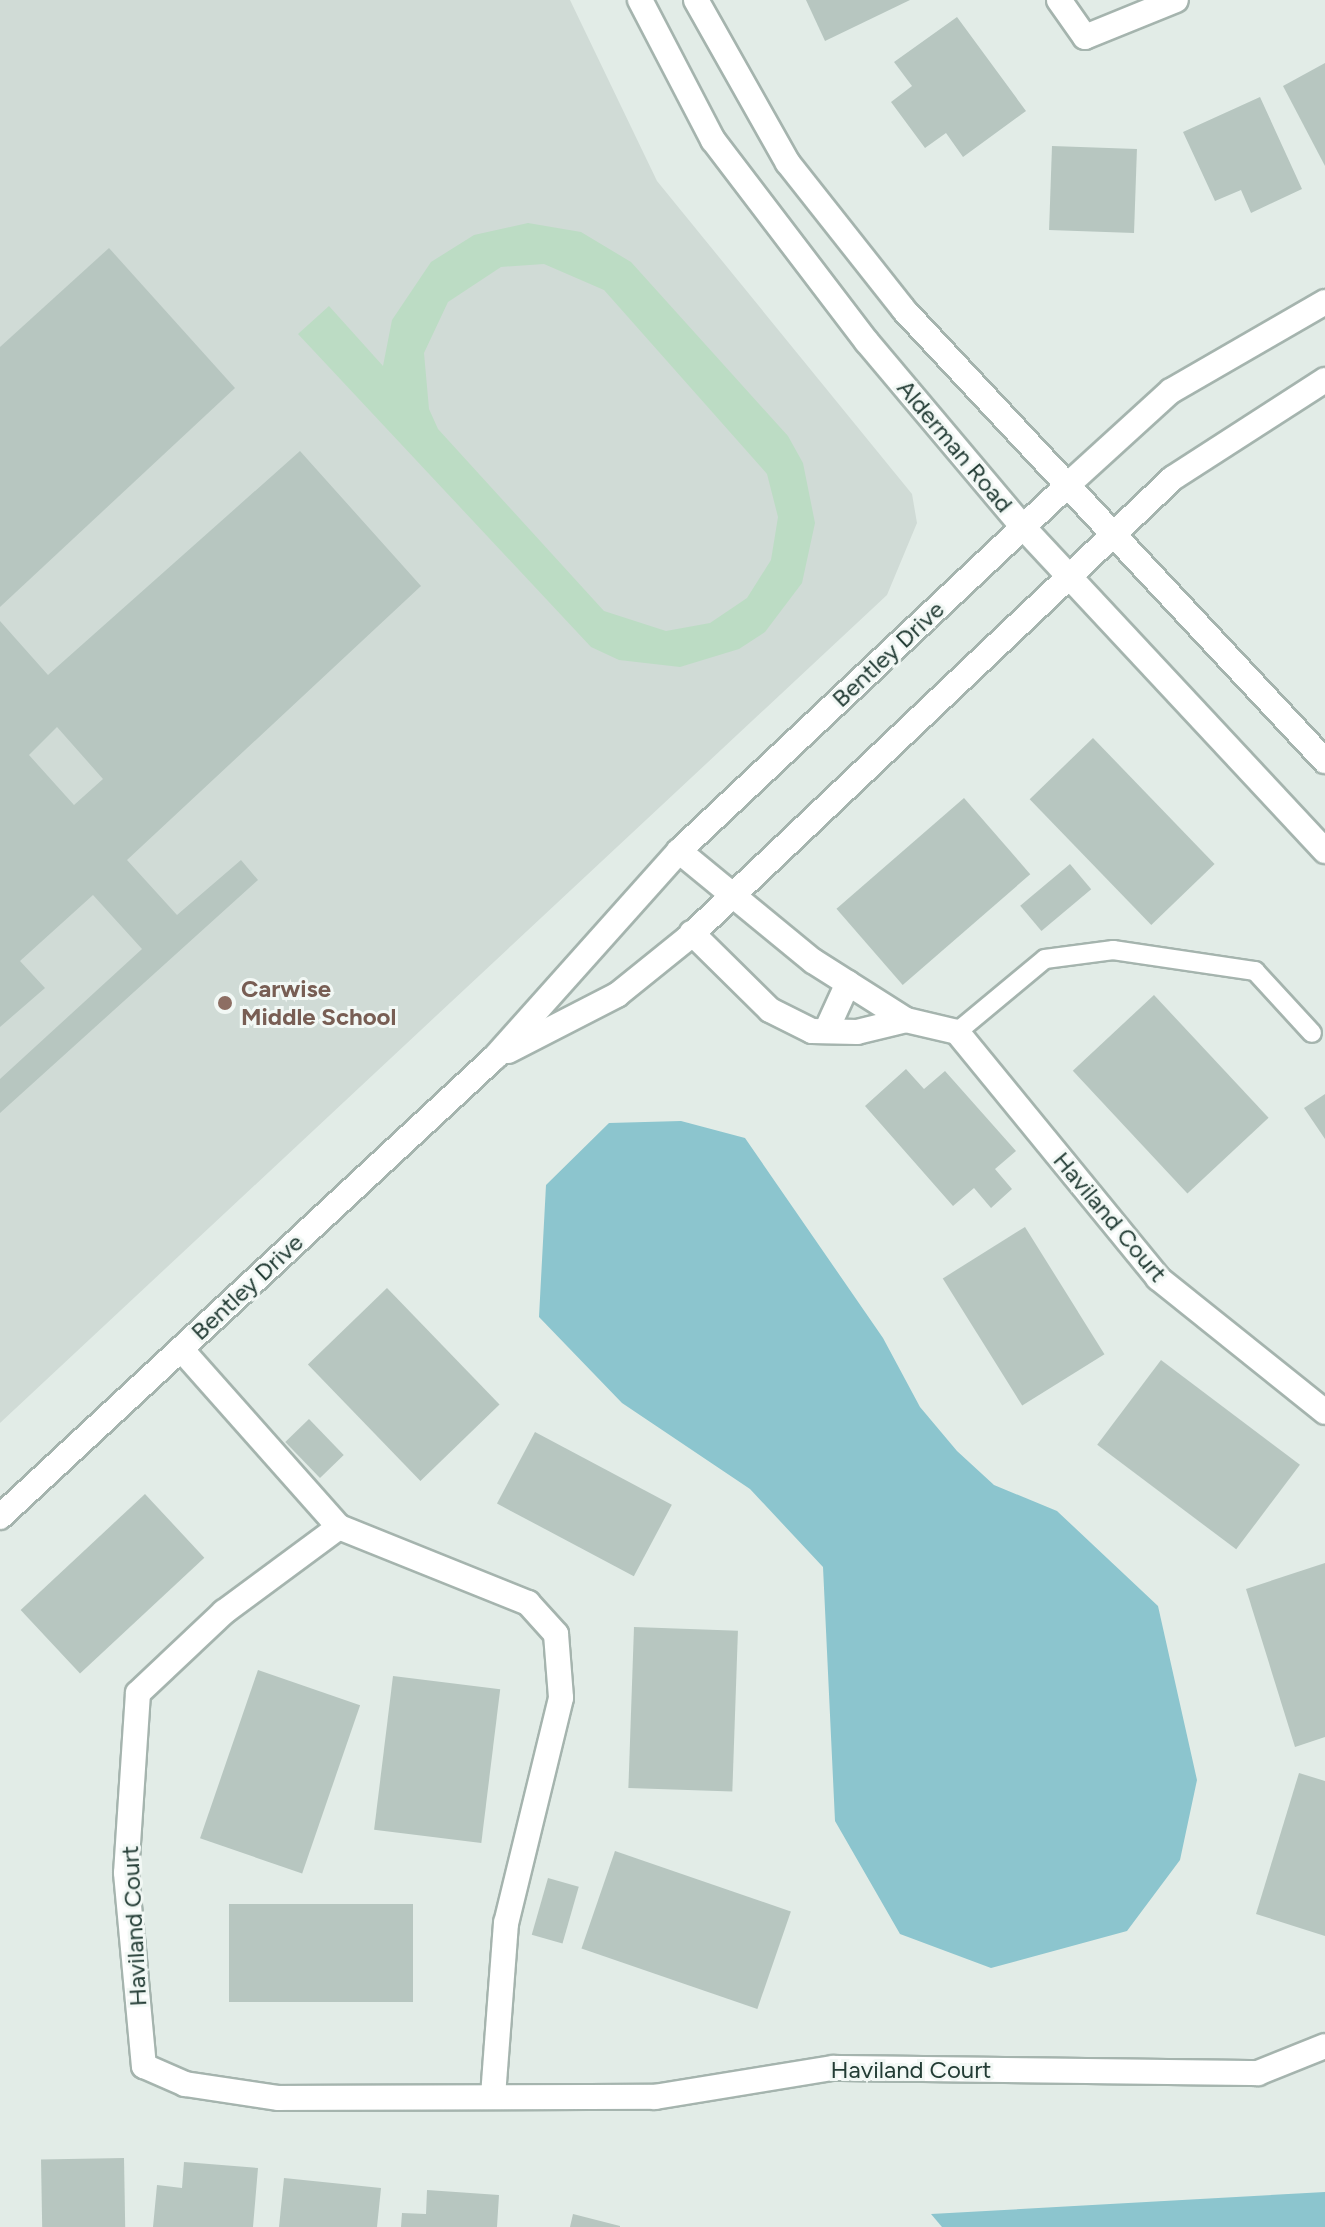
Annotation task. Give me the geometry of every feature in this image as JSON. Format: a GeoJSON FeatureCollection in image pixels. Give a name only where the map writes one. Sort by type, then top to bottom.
{"type":"FeatureCollection","features":[{"type":"Feature","properties":{"kind":"street","name":"Alderman Road"},"geometry":{"type":"LineString","coordinates":[[640,0],[713,140],[867,342],[1023,527],[1325,851]]}},
{"type":"Feature","properties":{"kind":"street"},"geometry":{"type":"LineString","coordinates":[[696,0],[788,163],[904,310],[1072,481],[1116,536],[1325,761]]}},
{"type":"Feature","properties":{"kind":"street"},"geometry":{"type":"LineString","coordinates":[[1059,0],[1085,37],[1176,0]]}},
{"type":"Feature","properties":{"kind":"street","name":"Bentley Drive"},"geometry":{"type":"LineString","coordinates":[[0,1517],[495,1057],[679,851],[1072,481],[1171,391],[1325,302]]}},
{"type":"Feature","properties":{"kind":"street","name":"Bentley Drive"},"geometry":{"type":"LineString","coordinates":[[495,1057],[617,995],[738,896],[1116,536],[1225,438],[1325,380]]}},
{"type":"Feature","properties":{"kind":"street"},"geometry":{"type":"LineString","coordinates":[[679,851],[848,983],[906,1020],[957,1032]]}},
{"type":"Feature","properties":{"kind":"street"},"geometry":{"type":"LineString","coordinates":[[692,933],[770,1010],[826,1031],[906,1020]]}},
{"type":"Feature","properties":{"kind":"street"},"geometry":{"type":"LineString","coordinates":[[826,1031],[848,983]]}},
{"type":"Feature","properties":{"kind":"street","name":"Haviland Court"},"geometry":{"type":"LineString","coordinates":[[957,1032],[1158,1278],[1325,1412]]}},
{"type":"Feature","properties":{"kind":"street"},"geometry":{"type":"LineString","coordinates":[[181,1349],[339,1527],[528,1603],[556,1634],[561,1698],[506,1923],[493,2097]]}},
{"type":"Feature","properties":{"kind":"street","name":"Haviland Court"},"geometry":{"type":"LineString","coordinates":[[339,1527],[224,1612],[138,1693],[126,1873],[144,2066],[185,2084],[279,2098],[655,2097],[833,2068],[1258,2073],[1325,2046]]}},
{"type":"Feature","properties":{"kind":"lane"},"geometry":{"type":"LineString","coordinates":[[957,1032],[1045,959],[1113,950],[1255,971],[1312,1033]]}},
{"type":"Feature","properties":{"kind":"shaded area","name":"Carwise Middle School"},"geometry":{"type":"Polygon","coordinates":[[[0,0],[570,0],[657,181],[912,494],[917,523],[887,595],[0,1423],[0,0]]]}},
{"type":"Feature","properties":{"kind":"green space"},"geometry":{"type":"Polygon","coordinates":[[[528,223],[581,232],[631,262],[788,436],[803,463],[815,523],[802,583],[765,632],[739,649],[680,667],[619,660],[591,647],[298,334],[329,306],[383,366],[392,320],[431,262],[474,235],[528,223]],[[544,264],[501,267],[448,302],[424,353],[429,409],[438,429],[604,611],[666,631],[710,623],[747,598],[771,560],[778,517],[767,474],[604,290],[544,264]]]}},
{"type":"Feature","properties":{"kind":"water"},"geometry":{"type":"Polygon","coordinates":[[[681,1121],[745,1138],[883,1338],[920,1407],[957,1451],[994,1485],[1057,1511],[1158,1606],[1197,1780],[1180,1860],[1127,1931],[991,1968],[900,1934],[835,1821],[823,1567],[750,1489],[622,1403],[539,1317],[546,1185],[609,1123],[681,1121]]]}},
{"type":"Feature","properties":{"kind":"water"},"geometry":{"type":"Polygon","coordinates":[[[1325,2192],[1325,2227],[942,2227],[931,2214],[1325,2192]]]}},
{"type":"Feature","properties":{"kind":"building"},"geometry":{"type":"Polygon","coordinates":[[[806,0],[910,0],[825,41],[806,0]]]}},
{"type":"Feature","properties":{"kind":"building"},"geometry":{"type":"Polygon","coordinates":[[[957,17],[1026,111],[963,157],[946,133],[925,148],[891,102],[912,86],[894,62],[957,17]]]}},
{"type":"Feature","properties":{"kind":"building"},"geometry":{"type":"Polygon","coordinates":[[[1325,63],[1325,166],[1283,86],[1325,63]]]}},
{"type":"Feature","properties":{"kind":"building"},"geometry":{"type":"Polygon","coordinates":[[[1260,97],[1302,189],[1251,213],[1241,190],[1215,201],[1183,132],[1260,97]]]}},
{"type":"Feature","properties":{"kind":"building"},"geometry":{"type":"Polygon","coordinates":[[[1052,146],[1137,149],[1134,233],[1049,230],[1052,146]]]}},
{"type":"Feature","properties":{"kind":"building"},"geometry":{"type":"Polygon","coordinates":[[[109,248],[235,388],[0,607],[0,347],[109,248]]]}},
{"type":"Feature","properties":{"kind":"building"},"geometry":{"type":"Polygon","coordinates":[[[300,451],[421,586],[127,860],[177,915],[241,860],[258,880],[0,1113],[0,1079],[142,949],[93,895],[20,961],[45,988],[0,1027],[0,621],[48,675],[300,451]],[[57,727],[29,755],[74,805],[103,779],[57,727]]]}},
{"type":"Feature","properties":{"kind":"building"},"geometry":{"type":"Polygon","coordinates":[[[1093,738],[1215,864],[1151,925],[1030,799],[1093,738]]]}},
{"type":"Feature","properties":{"kind":"building"},"geometry":{"type":"Polygon","coordinates":[[[964,798],[1030,874],[903,985],[836,909],[964,798]]]}},
{"type":"Feature","properties":{"kind":"building"},"geometry":{"type":"Polygon","coordinates":[[[1070,864],[1091,889],[1041,931],[1020,906],[1070,864]]]}},
{"type":"Feature","properties":{"kind":"building"},"geometry":{"type":"Polygon","coordinates":[[[1154,995],[1269,1118],[1187,1194],[1073,1071],[1154,995]]]}},
{"type":"Feature","properties":{"kind":"building"},"geometry":{"type":"Polygon","coordinates":[[[906,1069],[924,1089],[945,1071],[1016,1151],[995,1169],[1012,1189],[991,1208],[974,1188],[953,1206],[865,1106],[906,1069]]]}},
{"type":"Feature","properties":{"kind":"building"},"geometry":{"type":"Polygon","coordinates":[[[1325,1094],[1325,1139],[1304,1108],[1325,1094]]]}},
{"type":"Feature","properties":{"kind":"building"},"geometry":{"type":"Polygon","coordinates":[[[1025,1227],[1104,1354],[1022,1406],[943,1278],[1025,1227]]]}},
{"type":"Feature","properties":{"kind":"building"},"geometry":{"type":"Polygon","coordinates":[[[387,1288],[500,1405],[420,1481],[308,1364],[387,1288]]]}},
{"type":"Feature","properties":{"kind":"building"},"geometry":{"type":"Polygon","coordinates":[[[1161,1360],[1300,1465],[1236,1549],[1097,1445],[1161,1360]]]}},
{"type":"Feature","properties":{"kind":"building"},"geometry":{"type":"Polygon","coordinates":[[[309,1419],[344,1455],[320,1478],[285,1442],[309,1419]]]}},
{"type":"Feature","properties":{"kind":"building"},"geometry":{"type":"Polygon","coordinates":[[[535,1432],[672,1505],[634,1576],[497,1504],[535,1432]]]}},
{"type":"Feature","properties":{"kind":"building"},"geometry":{"type":"Polygon","coordinates":[[[145,1494],[204,1558],[80,1674],[21,1610],[145,1494]]]}},
{"type":"Feature","properties":{"kind":"building"},"geometry":{"type":"Polygon","coordinates":[[[1325,1563],[1325,1737],[1295,1747],[1246,1589],[1325,1563]]]}},
{"type":"Feature","properties":{"kind":"building"},"geometry":{"type":"Polygon","coordinates":[[[634,1627],[738,1631],[732,1792],[628,1788],[634,1627]]]}},
{"type":"Feature","properties":{"kind":"building"},"geometry":{"type":"Polygon","coordinates":[[[258,1670],[360,1705],[302,1873],[200,1838],[258,1670]]]}},
{"type":"Feature","properties":{"kind":"building"},"geometry":{"type":"Polygon","coordinates":[[[393,1676],[500,1689],[481,1843],[374,1830],[393,1676]]]}},
{"type":"Feature","properties":{"kind":"building"},"geometry":{"type":"Polygon","coordinates":[[[1299,1773],[1325,1781],[1325,1936],[1256,1914],[1299,1773]]]}},
{"type":"Feature","properties":{"kind":"building"},"geometry":{"type":"Polygon","coordinates":[[[615,1851],[791,1912],[757,2009],[581,1948],[615,1851]]]}},
{"type":"Feature","properties":{"kind":"building"},"geometry":{"type":"Polygon","coordinates":[[[548,1878],[579,1887],[562,1944],[532,1935],[548,1878]]]}},
{"type":"Feature","properties":{"kind":"building"},"geometry":{"type":"Polygon","coordinates":[[[229,1904],[413,1904],[413,2002],[229,2002],[229,1904]]]}},
{"type":"Feature","properties":{"kind":"building"},"geometry":{"type":"Polygon","coordinates":[[[124,2158],[125,2227],[42,2227],[41,2159],[124,2158]]]}},
{"type":"Feature","properties":{"kind":"building"},"geometry":{"type":"Polygon","coordinates":[[[184,2162],[258,2168],[253,2227],[153,2227],[157,2185],[182,2188],[184,2162]]]}},
{"type":"Feature","properties":{"kind":"building"},"geometry":{"type":"Polygon","coordinates":[[[284,2178],[381,2188],[377,2227],[279,2227],[284,2178]]]}},
{"type":"Feature","properties":{"kind":"building"},"geometry":{"type":"Polygon","coordinates":[[[427,2190],[499,2195],[497,2227],[401,2227],[402,2213],[426,2214],[427,2190]]]}},
{"type":"Feature","properties":{"kind":"building"},"geometry":{"type":"Polygon","coordinates":[[[573,2214],[620,2226],[620,2227],[570,2227],[573,2214]]]}},
{"type":"Feature","properties":{"kind":"place","name":"Carwise Middle School"},"geometry":{"type":"Point","coordinates":[225,1003]}}]}
